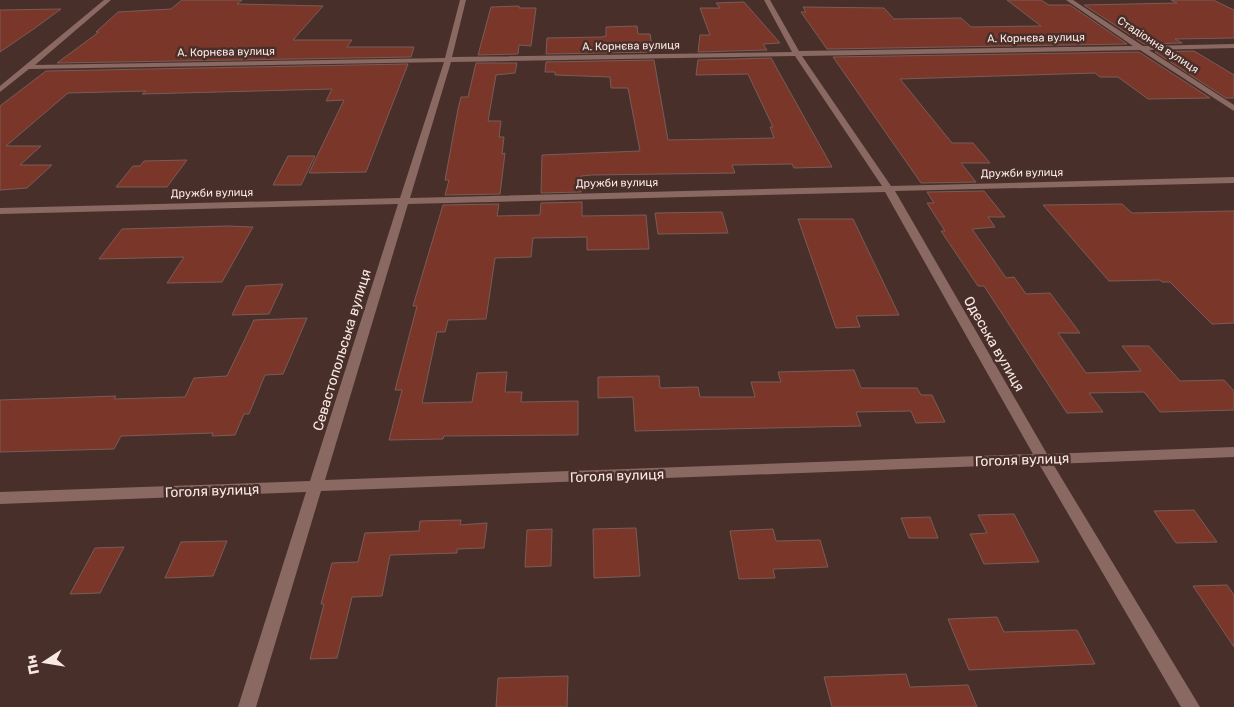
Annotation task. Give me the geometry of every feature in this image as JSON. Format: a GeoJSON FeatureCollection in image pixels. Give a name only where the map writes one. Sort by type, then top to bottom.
{"type":"FeatureCollection","features":[{"type":"Feature","properties":{"kind":"street"},"geometry":{"type":"LineString","coordinates":[[0,90],[108,0]]}},
{"type":"Feature","properties":{"kind":"street","name":"Севастопольська вулиця"},"geometry":{"type":"LineString","coordinates":[[247,707],[448,60],[464,0]]}},
{"type":"Feature","properties":{"kind":"street","name":"Одеська вулиця"},"geometry":{"type":"LineString","coordinates":[[767,0],[797,54],[888,188],[1043,460],[1191,707]]}},
{"type":"Feature","properties":{"kind":"street","name":"Стадіонна вулиця"},"geometry":{"type":"LineString","coordinates":[[1069,0],[1234,109]]}},
{"type":"Feature","properties":{"kind":"street","name":"А. Корнєва вулиця"},"geometry":{"type":"LineString","coordinates":[[28,67],[1234,46]]}},
{"type":"Feature","properties":{"kind":"street","name":"Дружби вулиця"},"geometry":{"type":"LineString","coordinates":[[0,211],[1234,180]]}},
{"type":"Feature","properties":{"kind":"street","name":"Гоголя вулиця"},"geometry":{"type":"LineString","coordinates":[[0,498],[1234,452]]}},
{"type":"Feature","properties":{"kind":"building"},"geometry":{"type":"Polygon","coordinates":[[[182,0],[242,0],[237,4],[323,6],[293,40],[352,40],[347,47],[414,47],[411,57],[57,63],[99,32],[96,32],[118,12],[171,9],[182,0]]]}},
{"type":"Feature","properties":{"kind":"building"},"geometry":{"type":"Polygon","coordinates":[[[1007,0],[1041,0],[1049,5],[1070,5],[1127,44],[827,49],[801,12],[806,12],[803,7],[884,8],[894,19],[961,18],[971,27],[1041,26],[1007,0]]]}},
{"type":"Feature","properties":{"kind":"building"},"geometry":{"type":"Polygon","coordinates":[[[1171,0],[1213,0],[1234,10],[1234,38],[1175,39],[1182,43],[1144,44],[1084,5],[1177,3],[1171,0]]]}},
{"type":"Feature","properties":{"kind":"building"},"geometry":{"type":"Polygon","coordinates":[[[744,2],[780,43],[763,44],[767,50],[698,52],[700,35],[710,35],[700,8],[720,8],[716,3],[744,2]]]}},
{"type":"Feature","properties":{"kind":"building"},"geometry":{"type":"Polygon","coordinates":[[[519,6],[519,8],[536,8],[531,46],[519,45],[518,54],[478,55],[491,7],[519,6]]]}},
{"type":"Feature","properties":{"kind":"building"},"geometry":{"type":"Polygon","coordinates":[[[61,9],[35,28],[0,52],[0,10],[61,9]]]}},
{"type":"Feature","properties":{"kind":"building"},"geometry":{"type":"Polygon","coordinates":[[[637,26],[638,34],[650,34],[653,52],[546,54],[547,38],[602,37],[606,36],[606,27],[637,26]]]}},
{"type":"Feature","properties":{"kind":"building"},"geometry":{"type":"Polygon","coordinates":[[[1194,51],[1234,75],[1234,98],[1226,98],[1155,52],[1194,51]]]}},
{"type":"Feature","properties":{"kind":"building"},"geometry":{"type":"Polygon","coordinates":[[[1139,52],[1210,98],[1148,99],[1118,77],[1100,77],[1095,73],[900,79],[952,143],[973,143],[990,163],[961,163],[976,182],[921,183],[833,57],[1139,52]]]}},
{"type":"Feature","properties":{"kind":"building"},"geometry":{"type":"Polygon","coordinates":[[[771,58],[832,167],[794,168],[792,164],[732,165],[735,173],[592,175],[581,176],[581,192],[541,193],[542,155],[640,151],[628,88],[611,88],[610,77],[555,75],[555,72],[545,72],[546,62],[654,60],[668,140],[774,138],[770,127],[773,127],[748,74],[696,75],[698,60],[771,58]]]}},
{"type":"Feature","properties":{"kind":"building"},"geometry":{"type":"Polygon","coordinates":[[[476,63],[517,63],[515,73],[496,75],[488,121],[501,121],[499,137],[504,137],[502,154],[505,153],[500,194],[445,195],[449,180],[445,180],[458,109],[461,97],[468,97],[476,63]]]}},
{"type":"Feature","properties":{"kind":"building"},"geometry":{"type":"Polygon","coordinates":[[[408,64],[366,172],[309,173],[344,100],[326,101],[332,89],[142,94],[146,91],[68,93],[6,146],[41,146],[20,165],[52,165],[27,188],[0,190],[0,106],[46,71],[408,64]]]}},
{"type":"Feature","properties":{"kind":"building"},"geometry":{"type":"Polygon","coordinates":[[[288,156],[315,156],[301,185],[273,185],[288,156]]]}},
{"type":"Feature","properties":{"kind":"building"},"geometry":{"type":"Polygon","coordinates":[[[187,160],[167,187],[116,187],[133,166],[140,166],[144,161],[187,160]]]}},
{"type":"Feature","properties":{"kind":"building"},"geometry":{"type":"Polygon","coordinates":[[[984,191],[1005,217],[988,217],[995,227],[972,229],[1006,278],[1014,277],[1026,294],[1050,293],[1080,333],[1058,333],[1086,373],[1141,371],[1122,346],[1149,346],[1180,381],[1224,380],[1234,391],[1234,410],[1160,412],[1144,392],[1089,393],[1103,412],[1067,413],[984,286],[978,286],[941,231],[945,231],[927,203],[934,203],[927,192],[984,191]]]}},
{"type":"Feature","properties":{"kind":"building"},"geometry":{"type":"Polygon","coordinates":[[[582,202],[582,216],[646,215],[649,249],[587,250],[587,237],[533,238],[531,257],[495,258],[486,319],[448,320],[445,332],[437,332],[422,403],[472,402],[477,373],[507,372],[505,392],[522,392],[521,402],[578,401],[578,435],[444,436],[443,439],[389,440],[402,390],[395,390],[417,306],[413,306],[443,205],[499,204],[497,216],[540,215],[541,203],[582,202]]]}},
{"type":"Feature","properties":{"kind":"building"},"geometry":{"type":"Polygon","coordinates":[[[1122,204],[1132,213],[1234,211],[1234,323],[1212,324],[1170,282],[1162,282],[1160,280],[1109,281],[1043,205],[1122,204]]]}},
{"type":"Feature","properties":{"kind":"building"},"geometry":{"type":"Polygon","coordinates":[[[722,212],[728,233],[658,234],[655,213],[722,212]]]}},
{"type":"Feature","properties":{"kind":"building"},"geometry":{"type":"Polygon","coordinates":[[[798,219],[853,219],[899,315],[856,316],[860,327],[836,328],[798,219]]]}},
{"type":"Feature","properties":{"kind":"building"},"geometry":{"type":"Polygon","coordinates":[[[253,227],[222,282],[167,283],[184,257],[99,259],[122,229],[253,227]]]}},
{"type":"Feature","properties":{"kind":"building"},"geometry":{"type":"Polygon","coordinates":[[[283,284],[269,314],[232,315],[246,286],[283,284]]]}},
{"type":"Feature","properties":{"kind":"building"},"geometry":{"type":"Polygon","coordinates":[[[307,318],[283,374],[265,375],[249,414],[244,414],[235,435],[212,436],[213,433],[121,436],[114,449],[0,452],[0,400],[116,396],[114,399],[185,397],[194,378],[227,376],[254,320],[307,318]]]}},
{"type":"Feature","properties":{"kind":"building"},"geometry":{"type":"Polygon","coordinates":[[[854,370],[861,388],[917,388],[921,395],[932,395],[945,422],[916,423],[911,411],[856,412],[861,426],[635,431],[633,397],[598,398],[598,377],[659,376],[660,388],[698,387],[700,397],[755,397],[751,382],[781,382],[778,372],[854,370]]]}},
{"type":"Feature","properties":{"kind":"building"},"geometry":{"type":"Polygon","coordinates":[[[1194,510],[1217,542],[1176,543],[1154,511],[1194,510]]]}},
{"type":"Feature","properties":{"kind":"building"},"geometry":{"type":"Polygon","coordinates":[[[1014,514],[1039,562],[984,564],[970,534],[987,533],[978,515],[1014,514]]]}},
{"type":"Feature","properties":{"kind":"building"},"geometry":{"type":"Polygon","coordinates":[[[930,517],[938,538],[909,538],[901,518],[930,517]]]}},
{"type":"Feature","properties":{"kind":"building"},"geometry":{"type":"Polygon","coordinates":[[[461,520],[460,525],[487,523],[484,548],[457,549],[457,553],[390,555],[382,596],[352,597],[337,658],[310,659],[324,604],[321,604],[332,563],[358,562],[365,533],[419,531],[420,521],[461,520]]]}},
{"type":"Feature","properties":{"kind":"building"},"geometry":{"type":"Polygon","coordinates":[[[636,528],[640,576],[594,578],[593,529],[636,528]]]}},
{"type":"Feature","properties":{"kind":"building"},"geometry":{"type":"Polygon","coordinates":[[[552,529],[551,566],[525,567],[527,530],[552,529]]]}},
{"type":"Feature","properties":{"kind":"building"},"geometry":{"type":"Polygon","coordinates":[[[773,529],[776,541],[820,540],[828,567],[773,569],[775,578],[739,579],[730,531],[773,529]]]}},
{"type":"Feature","properties":{"kind":"building"},"geometry":{"type":"Polygon","coordinates":[[[227,541],[213,576],[165,578],[181,542],[227,541]]]}},
{"type":"Feature","properties":{"kind":"building"},"geometry":{"type":"Polygon","coordinates":[[[124,547],[100,593],[70,594],[95,548],[124,547]]]}},
{"type":"Feature","properties":{"kind":"building"},"geometry":{"type":"Polygon","coordinates":[[[1227,585],[1234,595],[1234,647],[1193,586],[1227,585]]]}},
{"type":"Feature","properties":{"kind":"building"},"geometry":{"type":"Polygon","coordinates":[[[997,617],[1004,632],[1077,630],[1095,664],[969,670],[948,619],[997,617]]]}},
{"type":"Feature","properties":{"kind":"building"},"geometry":{"type":"Polygon","coordinates":[[[906,674],[910,687],[968,685],[977,707],[832,707],[824,677],[906,674]]]}},
{"type":"Feature","properties":{"kind":"building"},"geometry":{"type":"Polygon","coordinates":[[[568,676],[567,707],[496,707],[498,678],[568,676]]]}}]}
